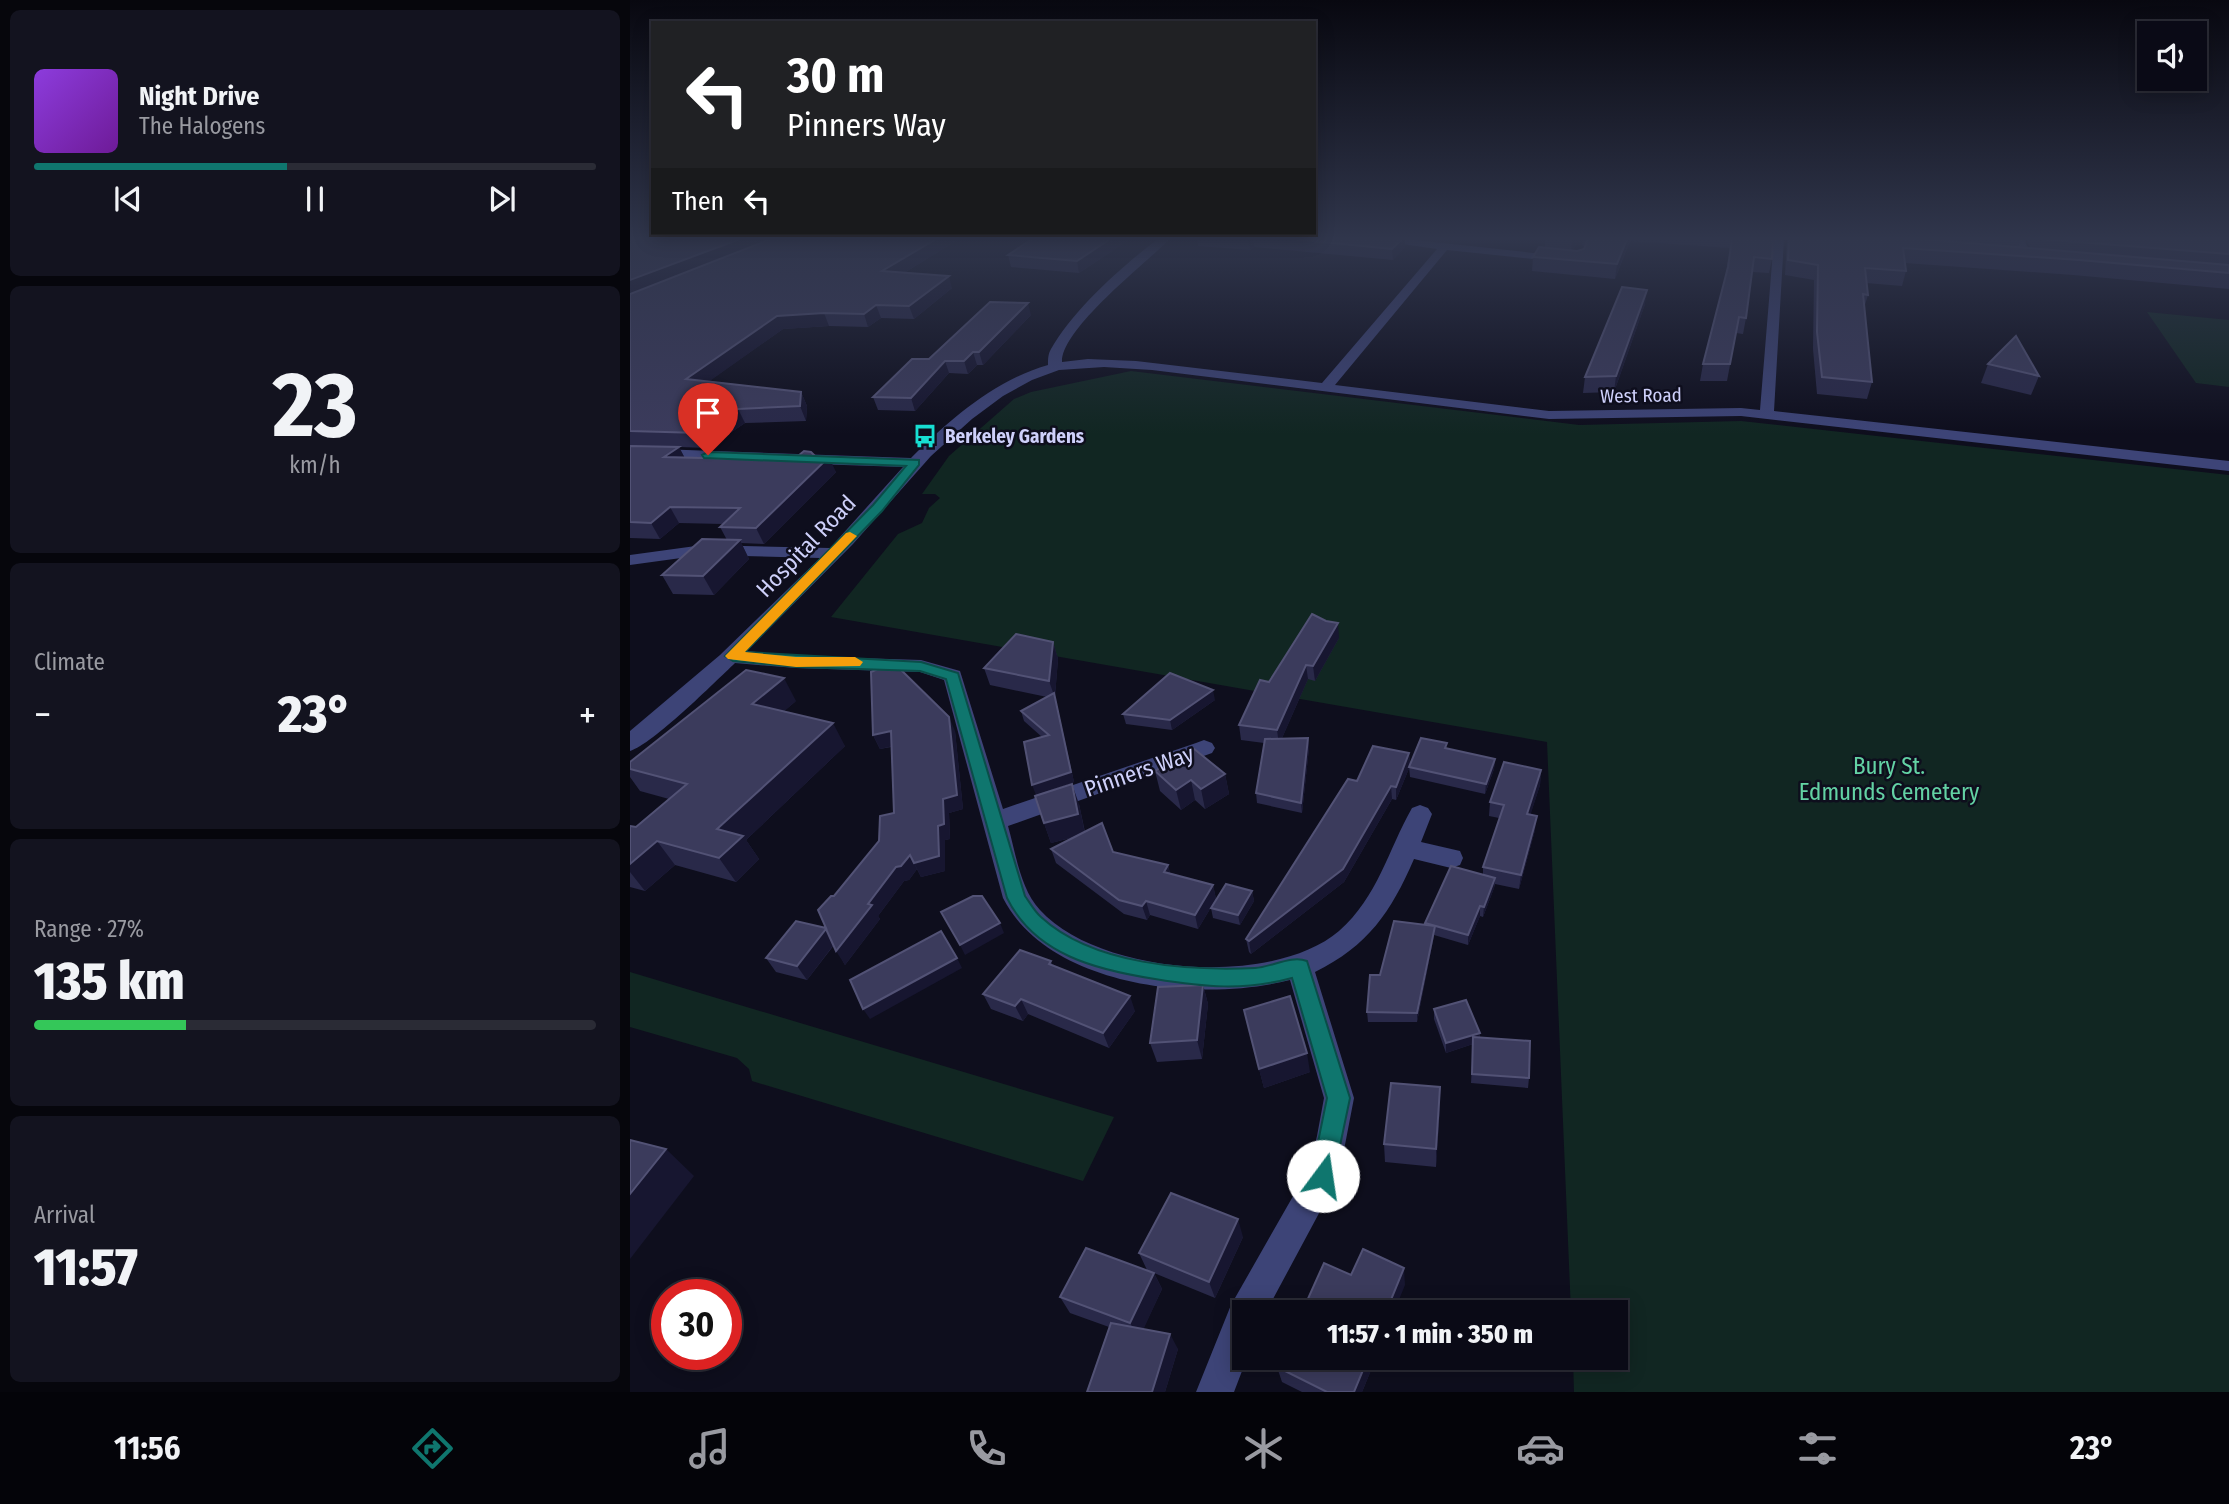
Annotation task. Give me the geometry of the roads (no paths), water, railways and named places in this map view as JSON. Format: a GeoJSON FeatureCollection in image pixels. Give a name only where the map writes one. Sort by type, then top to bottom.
{"type":"FeatureCollection","features":[{"type":"Feature","properties":{"kind":"street"},"geometry":{"type":"LineString","coordinates":[[1055,367],[1055,352],[1094,304]]}},
{"type":"Feature","properties":{"kind":"street"},"geometry":{"type":"LineString","coordinates":[[1328,386],[1396,304]]}},
{"type":"Feature","properties":{"kind":"street"},"geometry":{"type":"LineString","coordinates":[[1767,415],[1775,304]]}},
{"type":"Feature","properties":{"kind":"street","name":"West Road"},"geometry":{"type":"LineString","coordinates":[[1055,367],[1100,361],[1328,386],[1549,415],[1741,412],[2229,466]]}},
{"type":"Feature","properties":{"kind":"street","name":"Hospital Road"},"geometry":{"type":"LineString","coordinates":[[630,743],[733,656],[877,508],[915,463],[974,411],[1003,390],[1026,377],[1055,367]]}},
{"type":"Feature","properties":{"kind":"street"},"geometry":{"type":"LineString","coordinates":[[630,453],[915,463]]}},
{"type":"Feature","properties":{"kind":"street"},"geometry":{"type":"LineString","coordinates":[[630,560],[703,550],[833,553]]}},
{"type":"Feature","properties":{"kind":"street"},"geometry":{"type":"LineString","coordinates":[[733,656],[796,662],[921,666],[953,676],[1016,898],[1033,922],[1062,943],[1106,963],[1210,979],[1265,976],[1300,967],[1333,950],[1380,903],[1420,814]]}},
{"type":"Feature","properties":{"kind":"street","name":"Pinners Way"},"geometry":{"type":"LineString","coordinates":[[995,821],[1204,748]]}},
{"type":"Feature","properties":{"kind":"street"},"geometry":{"type":"LineString","coordinates":[[1406,848],[1451,858]]}},
{"type":"Feature","properties":{"kind":"street"},"geometry":{"type":"LineString","coordinates":[[1254,1300],[1323,1176],[1339,1098],[1300,967]]}},
{"type":"Feature","properties":{"kind":"street"},"geometry":{"type":"LineString","coordinates":[[1215,1392],[1232,1349]]}},
{"type":"Feature","properties":{"kind":"place","name":"Berkeley Gardens"},"geometry":{"type":"Point","coordinates":[925,436]}},
{"type":"Feature","properties":{"kind":"park label","name":"Bury St. Edmunds Cemetery"},"geometry":{"type":"Point","coordinates":[1889,779]}}]}
